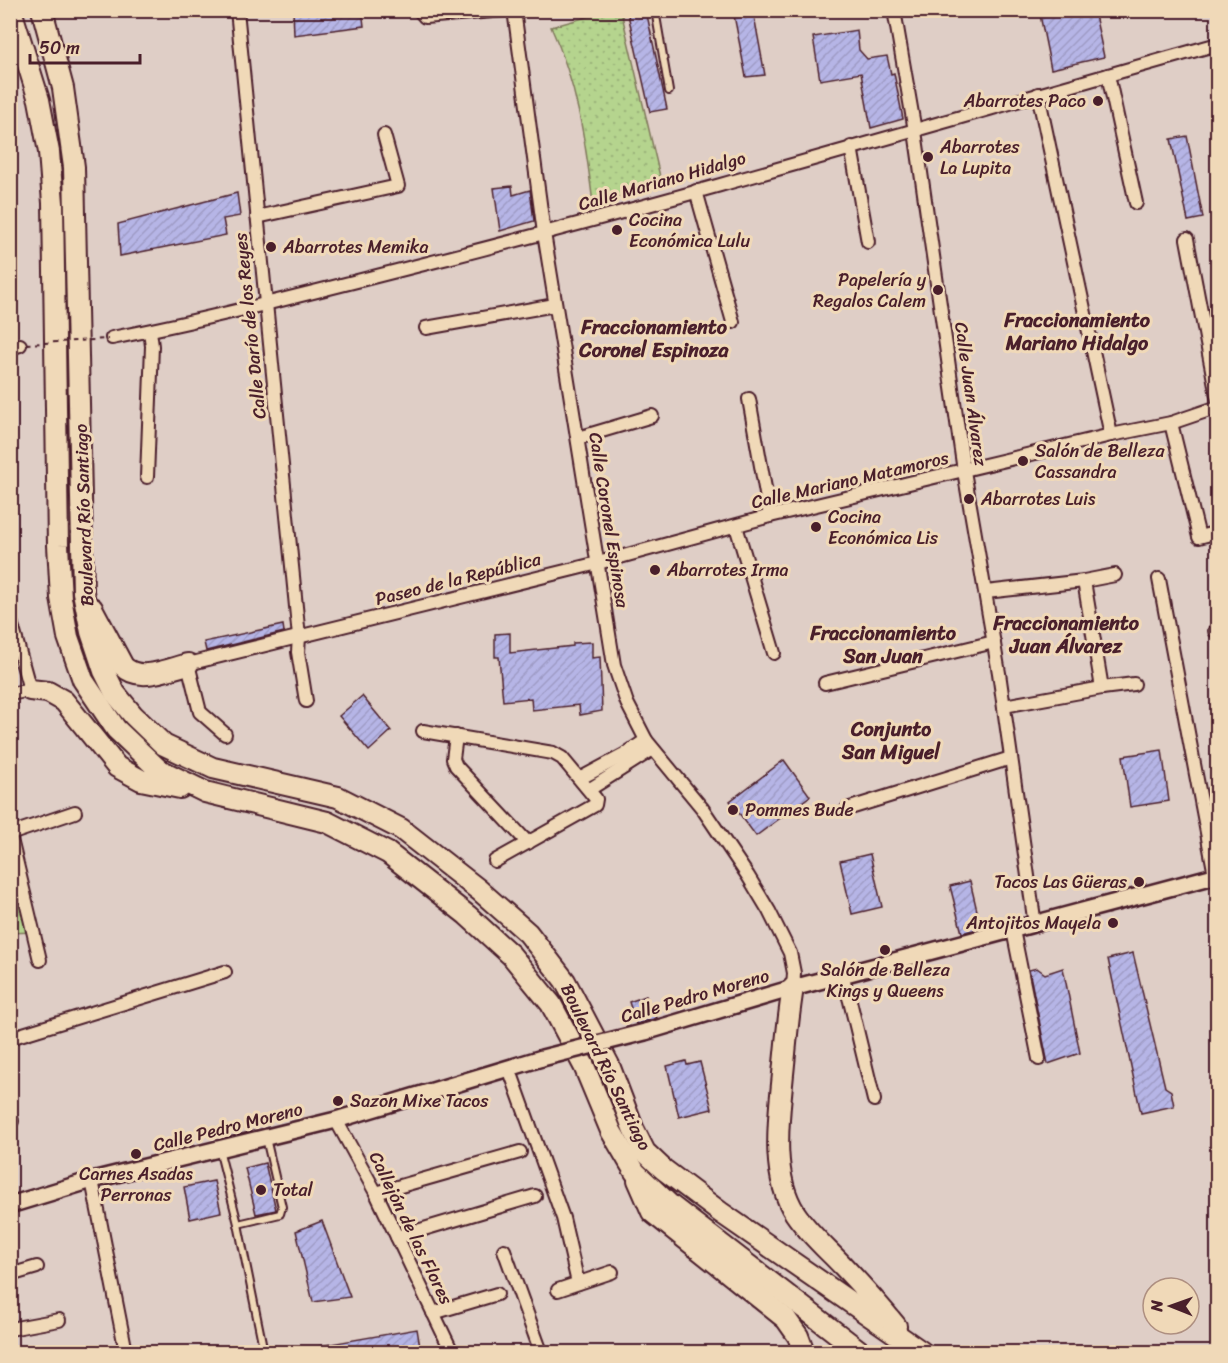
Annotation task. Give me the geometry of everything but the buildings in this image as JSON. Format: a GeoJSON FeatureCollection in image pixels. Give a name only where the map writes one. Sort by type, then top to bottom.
{"type":"FeatureCollection","features":[{"type":"Feature","properties":{"kind":"main road","name":"Boulevard Río Santiago"},"geometry":{"type":"LineString","coordinates":[[11,10],[39,100],[49,152],[53,203],[58,545],[61,598],[68,637],[83,680],[116,729],[158,769],[205,792],[327,822],[388,853],[467,915],[511,955],[551,1004],[584,1066],[611,1131],[635,1172],[670,1205],[861,1353]]}},
{"type":"Feature","properties":{"kind":"main road","name":"Boulevard Río Santiago"},"geometry":{"type":"LineString","coordinates":[[42,10],[63,88],[74,167],[83,592],[91,632],[104,671],[115,693],[133,715],[164,745],[213,768],[338,797],[401,828],[479,890],[528,933],[565,981],[609,1065],[633,1128],[645,1152],[663,1169],[720,1212],[916,1348]]}},
{"type":"Feature","properties":{"kind":"main road"},"geometry":{"type":"LineString","coordinates":[[83,592],[123,666],[129,672],[138,675],[149,674],[188,664]]}},
{"type":"Feature","properties":{"kind":"main road"},"geometry":{"type":"LineString","coordinates":[[20,692],[48,692],[64,701],[117,767],[141,780],[205,792]]}},
{"type":"Feature","properties":{"kind":"main road"},"geometry":{"type":"LineString","coordinates":[[793,988],[786,1025],[778,1119],[779,1158],[784,1184],[794,1210],[813,1236],[871,1295],[916,1348]]}},
{"type":"Feature","properties":{"kind":"main road"},"geometry":{"type":"LineString","coordinates":[[635,1172],[652,1212],[786,1319],[798,1336],[804,1353]]}},
{"type":"Feature","properties":{"kind":"street","name":"Calle Darío de los Reyes"},"geometry":{"type":"LineString","coordinates":[[237,10],[299,637],[298,652],[306,701]]}},
{"type":"Feature","properties":{"kind":"street"},"geometry":{"type":"LineString","coordinates":[[419,10],[425,17],[504,10]]}},
{"type":"Feature","properties":{"kind":"street","name":"Calle Coronel Espinosa"},"geometry":{"type":"LineString","coordinates":[[514,10],[544,233],[614,665],[627,703],[650,745],[702,808],[748,876],[790,953],[794,973],[793,988]]}},
{"type":"Feature","properties":{"kind":"street","name":"Calle Juan Álvarez"},"geometry":{"type":"LineString","coordinates":[[894,10],[915,131],[964,471],[1004,706],[1035,925]]}},
{"type":"Feature","properties":{"kind":"street","name":"Calle Mariano Hidalgo"},"geometry":{"type":"LineString","coordinates":[[110,338],[266,304],[544,233],[915,131],[1218,44]]}},
{"type":"Feature","properties":{"kind":"street"},"geometry":{"type":"LineString","coordinates":[[1108,75],[1136,203]]}},
{"type":"Feature","properties":{"kind":"street"},"geometry":{"type":"LineString","coordinates":[[1038,94],[1111,435]]}},
{"type":"Feature","properties":{"kind":"street"},"geometry":{"type":"LineString","coordinates":[[257,217],[398,186],[384,135]]}},
{"type":"Feature","properties":{"kind":"street"},"geometry":{"type":"LineString","coordinates":[[851,147],[868,242]]}},
{"type":"Feature","properties":{"kind":"street"},"geometry":{"type":"LineString","coordinates":[[696,191],[733,322]]}},
{"type":"Feature","properties":{"kind":"street"},"geometry":{"type":"LineString","coordinates":[[1187,239],[1218,401]]}},
{"type":"Feature","properties":{"kind":"street"},"geometry":{"type":"LineString","coordinates":[[426,327],[555,305]]}},
{"type":"Feature","properties":{"kind":"street"},"geometry":{"type":"LineString","coordinates":[[147,477],[152,346],[150,331]]}},
{"type":"Feature","properties":{"kind":"street"},"geometry":{"type":"LineString","coordinates":[[749,399],[770,516]]}},
{"type":"Feature","properties":{"kind":"street","name":"Calle Mariano Matamoros"},"geometry":{"type":"LineString","coordinates":[[736,526],[1111,435],[1171,423],[1218,407]]}},
{"type":"Feature","properties":{"kind":"street"},"geometry":{"type":"LineString","coordinates":[[578,438],[652,416]]}},
{"type":"Feature","properties":{"kind":"street"},"geometry":{"type":"LineString","coordinates":[[1171,423],[1199,537],[1218,532]]}},
{"type":"Feature","properties":{"kind":"street"},"geometry":{"type":"LineString","coordinates":[[736,526],[774,653]]}},
{"type":"Feature","properties":{"kind":"street","name":"Paseo de la República"},"geometry":{"type":"LineString","coordinates":[[188,664],[598,563],[736,526]]}},
{"type":"Feature","properties":{"kind":"street"},"geometry":{"type":"LineString","coordinates":[[986,592],[1084,581],[1115,575]]}},
{"type":"Feature","properties":{"kind":"street"},"geometry":{"type":"LineString","coordinates":[[1159,579],[1216,875]]}},
{"type":"Feature","properties":{"kind":"street"},"geometry":{"type":"LineString","coordinates":[[1084,581],[1102,688]]}},
{"type":"Feature","properties":{"kind":"street"},"geometry":{"type":"LineString","coordinates":[[10,618],[20,692]]}},
{"type":"Feature","properties":{"kind":"street"},"geometry":{"type":"LineString","coordinates":[[825,683],[994,642]]}},
{"type":"Feature","properties":{"kind":"street"},"geometry":{"type":"LineString","coordinates":[[188,664],[200,712],[225,734]]}},
{"type":"Feature","properties":{"kind":"street"},"geometry":{"type":"LineString","coordinates":[[1004,706],[1134,684]]}},
{"type":"Feature","properties":{"kind":"street"},"geometry":{"type":"LineString","coordinates":[[423,731],[554,753],[581,778],[596,799],[595,805],[495,861]]}},
{"type":"Feature","properties":{"kind":"street"},"geometry":{"type":"LineString","coordinates":[[456,736],[453,759],[456,766],[528,843]]}},
{"type":"Feature","properties":{"kind":"street"},"geometry":{"type":"LineString","coordinates":[[581,778],[650,745]]}},
{"type":"Feature","properties":{"kind":"street"},"geometry":{"type":"LineString","coordinates":[[590,789],[650,745]]}},
{"type":"Feature","properties":{"kind":"street"},"geometry":{"type":"LineString","coordinates":[[847,809],[1011,758]]}},
{"type":"Feature","properties":{"kind":"street"},"geometry":{"type":"LineString","coordinates":[[40,960],[10,834],[75,812]]}},
{"type":"Feature","properties":{"kind":"street","name":"Calle Pedro Moreno"},"geometry":{"type":"LineString","coordinates":[[10,1205],[92,1180],[336,1120],[542,1058],[645,1032],[793,988],[1216,875]]}},
{"type":"Feature","properties":{"kind":"street"},"geometry":{"type":"LineString","coordinates":[[1013,930],[1039,1059]]}},
{"type":"Feature","properties":{"kind":"street"},"geometry":{"type":"LineString","coordinates":[[10,1038],[225,972]]}},
{"type":"Feature","properties":{"kind":"street"},"geometry":{"type":"LineString","coordinates":[[842,975],[874,1100]]}},
{"type":"Feature","properties":{"kind":"street"},"geometry":{"type":"LineString","coordinates":[[509,1068],[564,1218],[578,1282]]}},
{"type":"Feature","properties":{"kind":"street","name":"Callejón de las Flores"},"geometry":{"type":"LineString","coordinates":[[336,1120],[376,1193],[452,1353]]}},
{"type":"Feature","properties":{"kind":"street"},"geometry":{"type":"LineString","coordinates":[[376,1193],[520,1152]]}},
{"type":"Feature","properties":{"kind":"street"},"geometry":{"type":"LineString","coordinates":[[92,1180],[126,1353]]}},
{"type":"Feature","properties":{"kind":"street"},"geometry":{"type":"LineString","coordinates":[[397,1237],[535,1196]]}},
{"type":"Feature","properties":{"kind":"street"},"geometry":{"type":"LineString","coordinates":[[504,1250],[541,1353]]}},
{"type":"Feature","properties":{"kind":"street"},"geometry":{"type":"LineString","coordinates":[[10,1275],[37,1267]]}},
{"type":"Feature","properties":{"kind":"street"},"geometry":{"type":"LineString","coordinates":[[558,1290],[612,1272]]}},
{"type":"Feature","properties":{"kind":"street"},"geometry":{"type":"LineString","coordinates":[[433,1313],[496,1293]]}},
{"type":"Feature","properties":{"kind":"street"},"geometry":{"type":"LineString","coordinates":[[10,1329],[59,1320]]}},
{"type":"Feature","properties":{"kind":"lane"},"geometry":{"type":"LineString","coordinates":[[655,10],[669,91]]}},
{"type":"Feature","properties":{"kind":"lane"},"geometry":{"type":"LineString","coordinates":[[238,1224],[280,1214],[282,1207],[266,1138]]}},
{"type":"Feature","properties":{"kind":"lane"},"geometry":{"type":"LineString","coordinates":[[219,1149],[238,1224],[264,1353]]}},
{"type":"Feature","properties":{"kind":"path"},"geometry":{"type":"LineString","coordinates":[[19,346],[110,338]]}},
{"type":"Feature","properties":{"kind":"green space"},"geometry":{"type":"Polygon","coordinates":[[[612,10],[621,11],[662,185],[593,204],[574,92],[551,27],[612,10]]]}},
{"type":"Feature","properties":{"kind":"green space"},"geometry":{"type":"Polygon","coordinates":[[[11,834],[33,932],[10,933],[11,834]]]}},
{"type":"Feature","properties":{"kind":"place","name":"Abarrotes Paco"},"geometry":{"type":"Point","coordinates":[1098,101]}},
{"type":"Feature","properties":{"kind":"place","name":"Abarrotes La Lupita"},"geometry":{"type":"Point","coordinates":[928,157]}},
{"type":"Feature","properties":{"kind":"place","name":"Cocina Económica Lulu"},"geometry":{"type":"Point","coordinates":[617,230]}},
{"type":"Feature","properties":{"kind":"place","name":"Abarrotes Memika"},"geometry":{"type":"Point","coordinates":[271,247]}},
{"type":"Feature","properties":{"kind":"place","name":"Papelería y Regalos Calem"},"geometry":{"type":"Point","coordinates":[938,290]}},
{"type":"Feature","properties":{"kind":"place","name":"Salón de Belleza Cassandra"},"geometry":{"type":"Point","coordinates":[1023,461]}},
{"type":"Feature","properties":{"kind":"place","name":"Abarrotes Luis"},"geometry":{"type":"Point","coordinates":[969,499]}},
{"type":"Feature","properties":{"kind":"place","name":"Cocina Económica Lis"},"geometry":{"type":"Point","coordinates":[816,527]}},
{"type":"Feature","properties":{"kind":"place","name":"Abarrotes Irma"},"geometry":{"type":"Point","coordinates":[655,570]}},
{"type":"Feature","properties":{"kind":"place","name":"Pommes Bude"},"geometry":{"type":"Point","coordinates":[733,810]}},
{"type":"Feature","properties":{"kind":"place","name":"Tacos Las Güeras"},"geometry":{"type":"Point","coordinates":[1139,882]}},
{"type":"Feature","properties":{"kind":"place","name":"Antojitos Mayela"},"geometry":{"type":"Point","coordinates":[1113,923]}},
{"type":"Feature","properties":{"kind":"place","name":"Salón de Belleza Kings y Queens"},"geometry":{"type":"Point","coordinates":[885,950]}},
{"type":"Feature","properties":{"kind":"place","name":"Sazon Mixe Tacos"},"geometry":{"type":"Point","coordinates":[338,1101]}},
{"type":"Feature","properties":{"kind":"place","name":"Carnes Asadas Perronas"},"geometry":{"type":"Point","coordinates":[136,1154]}},
{"type":"Feature","properties":{"kind":"place","name":"Total"},"geometry":{"type":"Point","coordinates":[261,1190]}},
{"type":"Feature","properties":{"kind":"district","name":"Fraccionamiento Mariano Hidalgo"},"geometry":{"type":"Point","coordinates":[1077,332]}},
{"type":"Feature","properties":{"kind":"district","name":"Fraccionamiento Coronel Espinoza"},"geometry":{"type":"Point","coordinates":[654,338]}},
{"type":"Feature","properties":{"kind":"district","name":"Fraccionamiento Juan Álvarez"},"geometry":{"type":"Point","coordinates":[1066,634]}},
{"type":"Feature","properties":{"kind":"district","name":"Fraccionamiento San Juan"},"geometry":{"type":"Point","coordinates":[883,644]}},
{"type":"Feature","properties":{"kind":"district","name":"Conjunto San Miguel"},"geometry":{"type":"Point","coordinates":[891,740]}}]}
